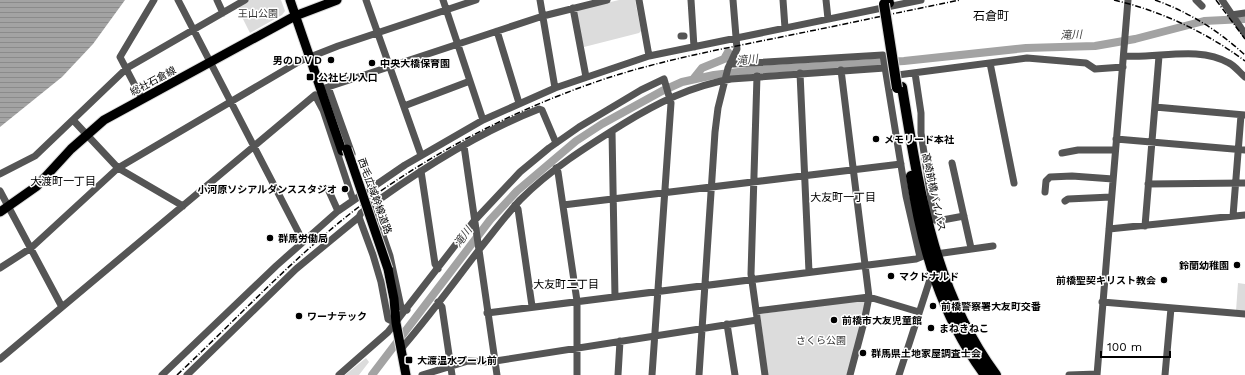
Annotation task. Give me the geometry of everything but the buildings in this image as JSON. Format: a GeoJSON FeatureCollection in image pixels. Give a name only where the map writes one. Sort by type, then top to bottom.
{"type":"FeatureCollection","features":[{"type":"Feature","properties":{"kind":"highway","name":"高崎前橋バイパス"},"geometry":{"type":"LineString","coordinates":[[886,2],[900,87],[918,218],[930,257],[976,347],[996,375]]}},
{"type":"Feature","properties":{"kind":"highway","name":"高崎前橋バイパス"},"geometry":{"type":"LineString","coordinates":[[930,257],[932,272],[952,320],[985,375]]}},
{"type":"Feature","properties":{"kind":"main road","name":"西毛広域幹線道路"},"geometry":{"type":"LineString","coordinates":[[290,0],[309,56],[323,85],[386,270],[394,299],[396,326],[406,375]]}},
{"type":"Feature","properties":{"kind":"main road","name":"総社石倉線"},"geometry":{"type":"LineString","coordinates":[[0,212],[9,207],[40,183],[87,134],[104,120],[295,16],[337,0]]}},
{"type":"Feature","properties":{"kind":"street"},"geometry":{"type":"LineString","coordinates":[[142,99],[127,68],[120,60],[120,56],[154,0]]}},
{"type":"Feature","properties":{"kind":"street"},"geometry":{"type":"LineString","coordinates":[[178,0],[255,146],[274,188],[303,241]]}},
{"type":"Feature","properties":{"kind":"street"},"geometry":{"type":"LineString","coordinates":[[217,0],[223,13]]}},
{"type":"Feature","properties":{"kind":"street"},"geometry":{"type":"LineString","coordinates":[[0,174],[35,156],[127,68],[245,0]]}},
{"type":"Feature","properties":{"kind":"street"},"geometry":{"type":"LineString","coordinates":[[366,0],[421,155]]}},
{"type":"Feature","properties":{"kind":"street"},"geometry":{"type":"LineString","coordinates":[[443,0],[483,120]]}},
{"type":"Feature","properties":{"kind":"street"},"geometry":{"type":"LineString","coordinates":[[0,268],[31,248],[118,168],[309,56],[476,0]]}},
{"type":"Feature","properties":{"kind":"street"},"geometry":{"type":"LineString","coordinates":[[540,0],[555,88]]}},
{"type":"Feature","properties":{"kind":"street"},"geometry":{"type":"LineString","coordinates":[[366,191],[323,85],[390,66],[543,16],[607,0]]}},
{"type":"Feature","properties":{"kind":"street"},"geometry":{"type":"LineString","coordinates":[[639,0],[649,56]]}},
{"type":"Feature","properties":{"kind":"street"},"geometry":{"type":"LineString","coordinates":[[691,0],[694,47]]}},
{"type":"Feature","properties":{"kind":"street"},"geometry":{"type":"LineString","coordinates":[[699,375],[706,285],[714,132],[718,108],[729,65],[737,52],[733,0]]}},
{"type":"Feature","properties":{"kind":"street"},"geometry":{"type":"LineString","coordinates":[[783,0],[785,28]]}},
{"type":"Feature","properties":{"kind":"street"},"geometry":{"type":"LineString","coordinates":[[826,0],[828,19]]}},
{"type":"Feature","properties":{"kind":"street"},"geometry":{"type":"LineString","coordinates":[[162,375],[303,241],[338,211],[421,155],[483,120],[555,88],[649,56],[921,0]]}},
{"type":"Feature","properties":{"kind":"street"},"geometry":{"type":"LineString","coordinates":[[1069,375],[1097,374],[1128,0]]}},
{"type":"Feature","properties":{"kind":"street"},"geometry":{"type":"LineString","coordinates":[[1196,0],[1202,6]]}},
{"type":"Feature","properties":{"kind":"street"},"geometry":{"type":"LineString","coordinates":[[1222,0],[1231,15],[1242,28]]}},
{"type":"Feature","properties":{"kind":"street"},"geometry":{"type":"LineString","coordinates":[[573,8],[586,77]]}},
{"type":"Feature","properties":{"kind":"street"},"geometry":{"type":"LineString","coordinates":[[1231,15],[1245,13]]}},
{"type":"Feature","properties":{"kind":"street"},"geometry":{"type":"LineString","coordinates":[[497,32],[519,103]]}},
{"type":"Feature","properties":{"kind":"street"},"geometry":{"type":"LineString","coordinates":[[1124,56],[1186,54],[1213,57],[1229,63],[1245,78]]}},
{"type":"Feature","properties":{"kind":"street"},"geometry":{"type":"LineString","coordinates":[[729,65],[884,55],[886,76],[913,232],[930,257]]}},
{"type":"Feature","properties":{"kind":"street"},"geometry":{"type":"LineString","coordinates":[[1145,226],[1160,56]]}},
{"type":"Feature","properties":{"kind":"street"},"geometry":{"type":"LineString","coordinates":[[886,76],[1039,58],[1086,63],[1095,69],[1123,67]]}},
{"type":"Feature","properties":{"kind":"street"},"geometry":{"type":"LineString","coordinates":[[990,64],[1014,184]]}},
{"type":"Feature","properties":{"kind":"street"},"geometry":{"type":"LineString","coordinates":[[401,348],[515,205],[556,168],[612,131],[670,97],[705,84],[725,79],[885,67]]}},
{"type":"Feature","properties":{"kind":"street"},"geometry":{"type":"LineString","coordinates":[[841,70],[869,297],[850,375]]}},
{"type":"Feature","properties":{"kind":"street"},"geometry":{"type":"LineString","coordinates":[[800,73],[809,272]]}},
{"type":"Feature","properties":{"kind":"street"},"geometry":{"type":"LineString","coordinates":[[915,73],[921,114],[921,133],[934,219],[937,220],[964,216]]}},
{"type":"Feature","properties":{"kind":"street"},"geometry":{"type":"LineString","coordinates":[[757,76],[751,280],[765,375]]}},
{"type":"Feature","properties":{"kind":"street"},"geometry":{"type":"LineString","coordinates":[[339,375],[396,326],[438,269],[508,184],[556,143],[641,90],[662,79],[666,80],[670,97],[659,291],[652,375]]}},
{"type":"Feature","properties":{"kind":"street"},"geometry":{"type":"LineString","coordinates":[[404,106],[470,81]]}},
{"type":"Feature","properties":{"kind":"street"},"geometry":{"type":"LineString","coordinates":[[0,359],[315,95],[323,110],[353,200]]}},
{"type":"Feature","properties":{"kind":"street"},"geometry":{"type":"LineString","coordinates":[[1155,107],[1243,115],[1242,149],[1235,183],[1233,216]]}},
{"type":"Feature","properties":{"kind":"street"},"geometry":{"type":"LineString","coordinates":[[187,375],[296,269],[359,217],[372,204],[420,172],[506,123],[539,109],[542,110],[556,143]]}},
{"type":"Feature","properties":{"kind":"street"},"geometry":{"type":"LineString","coordinates":[[73,120],[118,168],[183,206]]}},
{"type":"Feature","properties":{"kind":"street"},"geometry":{"type":"LineString","coordinates":[[612,131],[615,297]]}},
{"type":"Feature","properties":{"kind":"street"},"geometry":{"type":"LineString","coordinates":[[1116,139],[1242,149]]}},
{"type":"Feature","properties":{"kind":"street"},"geometry":{"type":"LineString","coordinates":[[464,146],[497,375]]}},
{"type":"Feature","properties":{"kind":"street"},"geometry":{"type":"LineString","coordinates":[[1062,153],[1078,150],[1115,150]]}},
{"type":"Feature","properties":{"kind":"street"},"geometry":{"type":"LineString","coordinates":[[952,163],[971,248]]}},
{"type":"Feature","properties":{"kind":"street"},"geometry":{"type":"LineString","coordinates":[[563,205],[901,164]]}},
{"type":"Feature","properties":{"kind":"street"},"geometry":{"type":"LineString","coordinates":[[556,168],[558,172],[577,301],[576,375]]}},
{"type":"Feature","properties":{"kind":"street"},"geometry":{"type":"LineString","coordinates":[[420,172],[435,264],[438,269]]}},
{"type":"Feature","properties":{"kind":"street"},"geometry":{"type":"LineString","coordinates":[[1045,192],[1046,181],[1050,177],[1072,176],[1113,178]]}},
{"type":"Feature","properties":{"kind":"street"},"geometry":{"type":"LineString","coordinates":[[1148,184],[1245,183]]}},
{"type":"Feature","properties":{"kind":"street"},"geometry":{"type":"LineString","coordinates":[[328,189],[338,211]]}},
{"type":"Feature","properties":{"kind":"street"},"geometry":{"type":"LineString","coordinates":[[0,191],[62,307]]}},
{"type":"Feature","properties":{"kind":"street"},"geometry":{"type":"LineString","coordinates":[[1065,201],[1068,199],[1111,197]]}},
{"type":"Feature","properties":{"kind":"street"},"geometry":{"type":"LineString","coordinates":[[372,204],[390,256],[402,307],[407,310]]}},
{"type":"Feature","properties":{"kind":"street"},"geometry":{"type":"LineString","coordinates":[[515,205],[518,209],[532,306]]}},
{"type":"Feature","properties":{"kind":"street"},"geometry":{"type":"LineString","coordinates":[[1109,229],[1245,215]]}},
{"type":"Feature","properties":{"kind":"street"},"geometry":{"type":"LineString","coordinates":[[359,217],[375,260],[388,319],[396,326]]}},
{"type":"Feature","properties":{"kind":"street"},"geometry":{"type":"LineString","coordinates":[[487,313],[532,306],[615,297],[930,257],[971,248],[993,246]]}},
{"type":"Feature","properties":{"kind":"street"},"geometry":{"type":"LineString","coordinates":[[899,375],[932,272]]}},
{"type":"Feature","properties":{"kind":"street"},"geometry":{"type":"LineString","coordinates":[[756,311],[869,297],[919,312]]}},
{"type":"Feature","properties":{"kind":"street"},"geometry":{"type":"LineString","coordinates":[[438,302],[442,307],[452,375]]}},
{"type":"Feature","properties":{"kind":"street"},"geometry":{"type":"LineString","coordinates":[[1102,302],[1245,314]]}},
{"type":"Feature","properties":{"kind":"street"},"geometry":{"type":"LineString","coordinates":[[1166,375],[1171,308]]}},
{"type":"Feature","properties":{"kind":"street"},"geometry":{"type":"LineString","coordinates":[[422,375],[468,361],[494,361],[757,320]]}},
{"type":"Feature","properties":{"kind":"street"},"geometry":{"type":"LineString","coordinates":[[727,324],[734,375]]}},
{"type":"Feature","properties":{"kind":"street"},"geometry":{"type":"LineString","coordinates":[[618,375],[620,341]]}},
{"type":"Feature","properties":{"kind":"green space","name":"王山公園"},"geometry":{"type":"Polygon","coordinates":[[[249,0],[281,0],[285,11],[282,15],[250,33],[237,7],[249,0]]]}},
{"type":"Feature","properties":{"kind":"green space"},"geometry":{"type":"Polygon","coordinates":[[[619,0],[635,0],[641,31],[639,33],[584,47],[576,13],[577,10],[619,0]]]}},
{"type":"Feature","properties":{"kind":"green space"},"geometry":{"type":"Polygon","coordinates":[[[1238,283],[1245,284],[1245,311],[1236,311],[1238,283]]]}},
{"type":"Feature","properties":{"kind":"green space","name":"さくら公園"},"geometry":{"type":"Polygon","coordinates":[[[865,300],[848,375],[768,375],[760,314],[865,300]]]}},
{"type":"Feature","properties":{"kind":"green space"},"geometry":{"type":"Polygon","coordinates":[[[366,358],[369,362],[359,375],[345,375],[366,358]]]}},
{"type":"Feature","properties":{"kind":"shaded area"},"geometry":{"type":"Polygon","coordinates":[[[0,0],[125,0],[93,44],[62,77],[0,127],[0,0]]]}},
{"type":"Feature","properties":{"kind":"waterway","name":"滝川"},"geometry":{"type":"LineString","coordinates":[[372,375],[490,220],[517,191],[576,141],[602,124],[662,91],[682,82],[714,75],[755,70],[904,61],[1026,48],[1095,46],[1135,39],[1204,21],[1245,19]]}},
{"type":"Feature","properties":{"kind":"waterway"},"geometry":{"type":"LineString","coordinates":[[694,78],[702,68],[724,59],[728,52]]}},
{"type":"Feature","properties":{"kind":"railway"},"geometry":{"type":"LineString","coordinates":[[177,375],[294,262],[368,200],[420,165],[503,120],[561,95],[637,69],[709,52],[960,0]]}},
{"type":"Feature","properties":{"kind":"railway"},"geometry":{"type":"LineString","coordinates":[[1114,0],[1166,16],[1215,41],[1245,61]]}},
{"type":"Feature","properties":{"kind":"railway"},"geometry":{"type":"LineString","coordinates":[[1155,0],[1192,16],[1225,38],[1245,55]]}},
{"type":"Feature","properties":{"kind":"railway"},"geometry":{"type":"LineString","coordinates":[[1216,0],[1245,39]]}},
{"type":"Feature","properties":{"kind":"place","name":"男のＤＶＤ"},"geometry":{"type":"Point","coordinates":[331,60]}},
{"type":"Feature","properties":{"kind":"place","name":"中央大橋保育園"},"geometry":{"type":"Point","coordinates":[372,63]}},
{"type":"Feature","properties":{"kind":"place","name":"公社ビル入口"},"geometry":{"type":"Point","coordinates":[310,77]}},
{"type":"Feature","properties":{"kind":"place","name":"メモリード本社"},"geometry":{"type":"Point","coordinates":[876,139]}},
{"type":"Feature","properties":{"kind":"place","name":"小河原ソシアルダンススタジオ"},"geometry":{"type":"Point","coordinates":[345,189]}},
{"type":"Feature","properties":{"kind":"place","name":"群馬労働局"},"geometry":{"type":"Point","coordinates":[270,238]}},
{"type":"Feature","properties":{"kind":"place","name":"鈴蘭幼稚園"},"geometry":{"type":"Point","coordinates":[1237,265]}},
{"type":"Feature","properties":{"kind":"place","name":"マクドナルド"},"geometry":{"type":"Point","coordinates":[891,276]}},
{"type":"Feature","properties":{"kind":"place","name":"前橋聖契キリスト教会"},"geometry":{"type":"Point","coordinates":[1164,280]}},
{"type":"Feature","properties":{"kind":"place","name":"前橋警察署大友町交番"},"geometry":{"type":"Point","coordinates":[933,306]}},
{"type":"Feature","properties":{"kind":"place","name":"ワーナテック"},"geometry":{"type":"Point","coordinates":[299,316]}},
{"type":"Feature","properties":{"kind":"place","name":"前橋市大友児童館"},"geometry":{"type":"Point","coordinates":[834,320]}},
{"type":"Feature","properties":{"kind":"place","name":"まねきねこ"},"geometry":{"type":"Point","coordinates":[931,328]}},
{"type":"Feature","properties":{"kind":"place","name":"群馬県土地家屋調査士会"},"geometry":{"type":"Point","coordinates":[863,353]}},
{"type":"Feature","properties":{"kind":"place","name":"大渡温水プール前"},"geometry":{"type":"Point","coordinates":[409,360]}},
{"type":"Feature","properties":{"kind":"district","name":"石倉町"},"geometry":{"type":"Point","coordinates":[991,16]}},
{"type":"Feature","properties":{"kind":"district","name":"大渡町一丁目"},"geometry":{"type":"Point","coordinates":[63,181]}},
{"type":"Feature","properties":{"kind":"district","name":"大友町一丁目"},"geometry":{"type":"Point","coordinates":[843,197]}},
{"type":"Feature","properties":{"kind":"district","name":"大友町二丁目"},"geometry":{"type":"Point","coordinates":[566,284]}}]}
